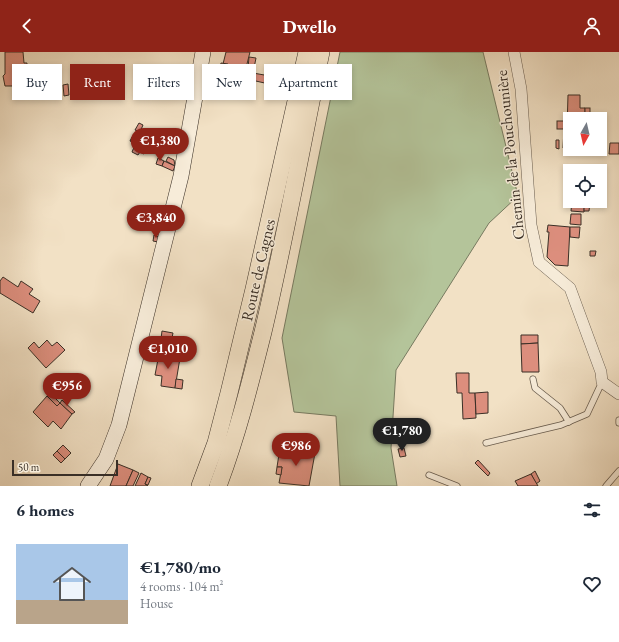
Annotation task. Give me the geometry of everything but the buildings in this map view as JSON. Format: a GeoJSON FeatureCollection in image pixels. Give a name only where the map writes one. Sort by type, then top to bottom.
{"type":"FeatureCollection","features":[{"type":"Feature","properties":{"kind":"main road","name":"Route de Cagnes"},"geometry":{"type":"LineString","coordinates":[[200,486],[216,443],[229,393],[307,52]]}},
{"type":"Feature","properties":{"kind":"main road","name":"Route de Cagnes"},"geometry":{"type":"LineString","coordinates":[[218,486],[231,452],[247,398],[272,291],[321,52]]}},
{"type":"Feature","properties":{"kind":"street"},"geometry":{"type":"LineString","coordinates":[[88,486],[106,459],[119,425],[181,176],[203,52]]}},
{"type":"Feature","properties":{"kind":"street","name":"Chemin de la Pouchounière"},"geometry":{"type":"LineString","coordinates":[[514,52],[521,89],[531,225],[539,262],[570,288],[601,372],[602,382]]}},
{"type":"Feature","properties":{"kind":"street"},"geometry":{"type":"LineString","coordinates":[[602,382],[619,394]]}},
{"type":"Feature","properties":{"kind":"lane"},"geometry":{"type":"LineString","coordinates":[[533,379],[534,388],[560,408],[569,422]]}},
{"type":"Feature","properties":{"kind":"lane"},"geometry":{"type":"LineString","coordinates":[[486,443],[569,422],[587,414],[602,382]]}},
{"type":"Feature","properties":{"kind":"lane"},"geometry":{"type":"LineString","coordinates":[[606,486],[619,471]]}},
{"type":"Feature","properties":{"kind":"lane"},"geometry":{"type":"LineString","coordinates":[[429,475],[457,486]]}},
{"type":"Feature","properties":{"kind":"green space"},"geometry":{"type":"Polygon","coordinates":[[[340,52],[483,52],[518,196],[489,223],[396,370],[391,448],[397,486],[340,486],[336,416],[294,412],[282,338],[330,100],[352,100],[352,64],[338,64],[340,52]]]}}]}
